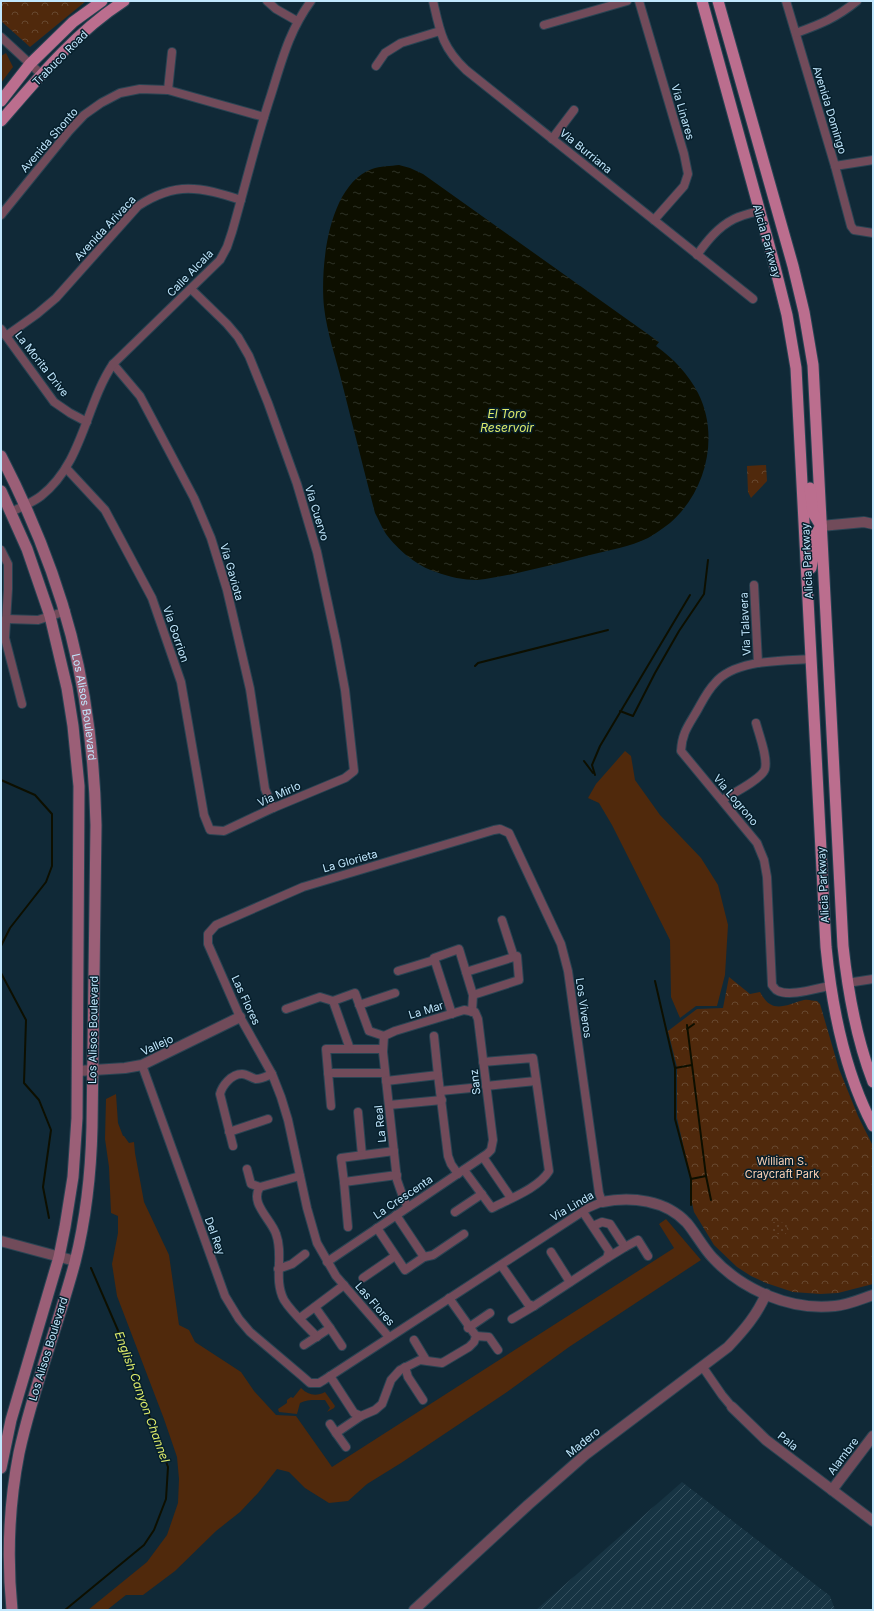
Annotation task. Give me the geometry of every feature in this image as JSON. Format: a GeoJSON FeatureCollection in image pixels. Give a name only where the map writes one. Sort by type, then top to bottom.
{"type":"FeatureCollection","features":[{"type":"Feature","properties":{"kind":"main road","name":"Trabuco Road"},"geometry":{"type":"LineString","coordinates":[[1,101],[30,64],[73,22],[102,1]]}},
{"type":"Feature","properties":{"kind":"main road","name":"Trabuco Road"},"geometry":{"type":"LineString","coordinates":[[1,121],[41,74],[104,15],[124,1]]}},
{"type":"Feature","properties":{"kind":"main road","name":"Alicia Parkway"},"geometry":{"type":"LineString","coordinates":[[702,1],[787,316],[796,368],[826,947],[830,986],[839,1033],[852,1075],[873,1126]]}},
{"type":"Feature","properties":{"kind":"main road","name":"Alicia Parkway"},"geometry":{"type":"LineString","coordinates":[[718,1],[795,274],[804,312],[813,366],[843,946],[847,983],[856,1029],[873,1082]]}},
{"type":"Feature","properties":{"kind":"main road"},"geometry":{"type":"LineString","coordinates":[[759,211],[776,206]]}},
{"type":"Feature","properties":{"kind":"main road"},"geometry":{"type":"LineString","coordinates":[[801,446],[809,465],[813,513],[821,526],[814,537],[814,553],[808,580]]}},
{"type":"Feature","properties":{"kind":"main road","name":"Los Alisos Boulevard"},"geometry":{"type":"LineString","coordinates":[[1,456],[26,505],[52,569],[66,611],[84,694],[90,730],[94,777],[96,833],[92,1139],[90,1174],[75,1261],[32,1401],[17,1465],[10,1545],[12,1610]]}},
{"type":"Feature","properties":{"kind":"main road","name":"Los Alisos Boulevard"},"geometry":{"type":"LineString","coordinates":[[1,491],[31,560],[50,616],[67,688],[73,726],[79,786],[78,1071],[77,1118],[73,1177],[58,1257],[11,1420],[1,1468]]}},
{"type":"Feature","properties":{"kind":"main road"},"geometry":{"type":"LineString","coordinates":[[830,986],[847,983]]}},
{"type":"Feature","properties":{"kind":"main road"},"geometry":{"type":"LineString","coordinates":[[1,1565],[5,1551],[10,1545]]}},
{"type":"Feature","properties":{"kind":"main road"},"geometry":{"type":"LineString","coordinates":[[1,1582],[3,1586],[5,1610]]}},
{"type":"Feature","properties":{"kind":"street"},"geometry":{"type":"LineString","coordinates":[[267,1],[276,9],[297,21]]}},
{"type":"Feature","properties":{"kind":"street","name":"Calle Alcala"},"geometry":{"type":"LineString","coordinates":[[11,512],[26,505],[51,488],[66,468],[78,446],[105,376],[113,364],[220,260],[227,247],[288,39],[297,21],[311,1]]}},
{"type":"Feature","properties":{"kind":"street","name":"Via Burriana"},"geometry":{"type":"LineString","coordinates":[[433,1],[440,31],[446,46],[454,58],[466,70],[753,299]]}},
{"type":"Feature","properties":{"kind":"street"},"geometry":{"type":"LineString","coordinates":[[544,25],[627,1]]}},
{"type":"Feature","properties":{"kind":"street","name":"Via Linares"},"geometry":{"type":"LineString","coordinates":[[639,1],[684,154],[688,174],[684,186],[654,220]]}},
{"type":"Feature","properties":{"kind":"street","name":"Avenida Domingo"},"geometry":{"type":"LineString","coordinates":[[786,1],[835,166],[851,226],[854,230],[873,233]]}},
{"type":"Feature","properties":{"kind":"street"},"geometry":{"type":"LineString","coordinates":[[796,33],[818,25],[840,14],[857,1]]}},
{"type":"Feature","properties":{"kind":"street"},"geometry":{"type":"LineString","coordinates":[[376,66],[385,53],[401,43],[440,31]]}},
{"type":"Feature","properties":{"kind":"street"},"geometry":{"type":"LineString","coordinates":[[1,37],[41,74]]}},
{"type":"Feature","properties":{"kind":"street"},"geometry":{"type":"LineString","coordinates":[[168,90],[172,52]]}},
{"type":"Feature","properties":{"kind":"street","name":"Avenida Shonto"},"geometry":{"type":"LineString","coordinates":[[1,215],[69,131],[84,115],[101,103],[120,94],[140,89],[168,90],[264,117]]}},
{"type":"Feature","properties":{"kind":"street"},"geometry":{"type":"LineString","coordinates":[[552,139],[574,110]]}},
{"type":"Feature","properties":{"kind":"street"},"geometry":{"type":"LineString","coordinates":[[835,166],[873,160]]}},
{"type":"Feature","properties":{"kind":"street","name":"Avenida Arivaca"},"geometry":{"type":"LineString","coordinates":[[6,336],[37,314],[56,298],[138,206],[150,198],[163,192],[179,188],[196,188],[216,192],[241,200]]}},
{"type":"Feature","properties":{"kind":"street"},"geometry":{"type":"LineString","coordinates":[[697,255],[709,239],[722,227],[734,219],[759,211]]}},
{"type":"Feature","properties":{"kind":"street","name":"Via Cuervo"},"geometry":{"type":"LineString","coordinates":[[191,289],[227,324],[238,337],[249,356],[268,403],[296,484],[317,552],[336,641],[345,690],[354,771]]}},
{"type":"Feature","properties":{"kind":"street","name":"La Morita Drive"},"geometry":{"type":"LineString","coordinates":[[1,329],[54,402],[87,422]]}},
{"type":"Feature","properties":{"kind":"street","name":"Via Gaviota"},"geometry":{"type":"LineString","coordinates":[[113,364],[140,396],[194,498],[211,538],[227,590],[245,666],[250,689],[265,789],[273,808]]}},
{"type":"Feature","properties":{"kind":"street","name":"Via Gorrion"},"geometry":{"type":"LineString","coordinates":[[66,468],[105,510],[152,598],[181,682],[204,815],[210,830]]}},
{"type":"Feature","properties":{"kind":"street"},"geometry":{"type":"LineString","coordinates":[[821,526],[864,522],[873,524]]}},
{"type":"Feature","properties":{"kind":"street"},"geometry":{"type":"LineString","coordinates":[[1,550],[8,564],[5,638],[22,704]]}},
{"type":"Feature","properties":{"kind":"street","name":"Via Talavera"},"geometry":{"type":"LineString","coordinates":[[754,585],[758,663]]}},
{"type":"Feature","properties":{"kind":"street"},"geometry":{"type":"LineString","coordinates":[[6,619],[38,620],[66,611]]}},
{"type":"Feature","properties":{"kind":"street","name":"Via Logrono"},"geometry":{"type":"LineString","coordinates":[[812,659],[758,663],[741,667],[716,681],[682,737],[681,751],[757,843],[764,860],[767,877],[772,985],[777,991],[786,993],[830,986]]}},
{"type":"Feature","properties":{"kind":"street"},"geometry":{"type":"LineString","coordinates":[[722,800],[761,776],[765,769],[764,757],[756,723]]}},
{"type":"Feature","properties":{"kind":"street","name":"Via Mirlo"},"geometry":{"type":"LineString","coordinates":[[210,830],[224,831],[273,808],[345,778],[354,771]]}},
{"type":"Feature","properties":{"kind":"street","name":"La Glorieta"},"geometry":{"type":"LineString","coordinates":[[208,934],[216,925],[303,886],[494,830],[505,830]]}},
{"type":"Feature","properties":{"kind":"street","name":"Los Viveros"},"geometry":{"type":"LineString","coordinates":[[505,830],[510,833],[561,944],[568,971],[599,1193],[602,1202]]}},
{"type":"Feature","properties":{"kind":"street"},"geometry":{"type":"LineString","coordinates":[[473,996],[519,980],[517,956],[514,957],[502,920]]}},
{"type":"Feature","properties":{"kind":"street","name":"Las Flores"},"geometry":{"type":"LineString","coordinates":[[208,934],[208,944],[240,1017],[272,1074],[281,1097],[288,1120],[300,1176],[317,1242],[336,1276],[389,1337]]}},
{"type":"Feature","properties":{"kind":"street","name":"Sanz"},"geometry":{"type":"LineString","coordinates":[[434,960],[434,958],[459,949],[473,996],[473,1012],[478,1019],[493,1140],[491,1150]]}},
{"type":"Feature","properties":{"kind":"street"},"geometry":{"type":"LineString","coordinates":[[466,972],[514,957]]}},
{"type":"Feature","properties":{"kind":"street"},"geometry":{"type":"LineString","coordinates":[[398,971],[434,960],[452,1014]]}},
{"type":"Feature","properties":{"kind":"street"},"geometry":{"type":"LineString","coordinates":[[847,983],[873,979]]}},
{"type":"Feature","properties":{"kind":"street"},"geometry":{"type":"LineString","coordinates":[[286,1009],[320,997],[333,1000],[355,993],[369,1031],[384,1036]]}},
{"type":"Feature","properties":{"kind":"street"},"geometry":{"type":"LineString","coordinates":[[359,1005],[396,993]]}},
{"type":"Feature","properties":{"kind":"street"},"geometry":{"type":"LineString","coordinates":[[333,1000],[350,1049]]}},
{"type":"Feature","properties":{"kind":"street","name":"La Mar"},"geometry":{"type":"LineString","coordinates":[[384,1036],[464,1010],[473,1012]]}},
{"type":"Feature","properties":{"kind":"street","name":"Vallejo"},"geometry":{"type":"LineString","coordinates":[[78,1071],[125,1068],[142,1065],[240,1017]]}},
{"type":"Feature","properties":{"kind":"street","name":"La Real"},"geometry":{"type":"LineString","coordinates":[[384,1036],[383,1049],[397,1175],[401,1192],[408,1207]]}},
{"type":"Feature","properties":{"kind":"street"},"geometry":{"type":"LineString","coordinates":[[434,1036],[450,1164],[461,1172],[482,1194],[492,1208],[545,1178],[549,1171],[533,1058],[483,1062]]}},
{"type":"Feature","properties":{"kind":"street"},"geometry":{"type":"LineString","coordinates":[[331,1106],[326,1049],[383,1049]]}},
{"type":"Feature","properties":{"kind":"street","name":"Del Rey"},"geometry":{"type":"LineString","coordinates":[[142,1065],[225,1296],[239,1319],[250,1332],[310,1383],[314,1384]]}},
{"type":"Feature","properties":{"kind":"street"},"geometry":{"type":"LineString","coordinates":[[328,1073],[386,1077],[438,1075]]}},
{"type":"Feature","properties":{"kind":"street"},"geometry":{"type":"LineString","coordinates":[[233,1146],[220,1094],[222,1086],[237,1075],[242,1074],[255,1079],[272,1074]]}},
{"type":"Feature","properties":{"kind":"street"},"geometry":{"type":"LineString","coordinates":[[486,1086],[536,1081]]}},
{"type":"Feature","properties":{"kind":"street"},"geometry":{"type":"LineString","coordinates":[[389,1105],[471,1088]]}},
{"type":"Feature","properties":{"kind":"street"},"geometry":{"type":"LineString","coordinates":[[358,1112],[362,1155]]}},
{"type":"Feature","properties":{"kind":"street"},"geometry":{"type":"LineString","coordinates":[[229,1132],[268,1119]]}},
{"type":"Feature","properties":{"kind":"street","name":"La Crescenta"},"geometry":{"type":"LineString","coordinates":[[327,1262],[483,1157],[491,1150]]}},
{"type":"Feature","properties":{"kind":"street"},"geometry":{"type":"LineString","coordinates":[[348,1227],[341,1158],[394,1151]]}},
{"type":"Feature","properties":{"kind":"street"},"geometry":{"type":"LineString","coordinates":[[483,1157],[511,1198]]}},
{"type":"Feature","properties":{"kind":"street"},"geometry":{"type":"LineString","coordinates":[[248,1168],[251,1184],[260,1187],[300,1176]]}},
{"type":"Feature","properties":{"kind":"street"},"geometry":{"type":"LineString","coordinates":[[344,1182],[397,1175]]}},
{"type":"Feature","properties":{"kind":"street"},"geometry":{"type":"LineString","coordinates":[[260,1187],[257,1196],[258,1202],[276,1235],[279,1285],[281,1292],[285,1301],[317,1337]]}},
{"type":"Feature","properties":{"kind":"street"},"geometry":{"type":"LineString","coordinates":[[455,1212],[482,1194]]}},
{"type":"Feature","properties":{"kind":"street","name":"Via Linda"},"geometry":{"type":"LineString","coordinates":[[314,1384],[319,1383],[583,1212],[602,1202],[629,1199],[645,1201],[664,1207],[676,1213],[686,1222],[712,1257],[728,1272],[752,1288],[781,1301],[818,1306],[835,1306],[873,1295]]}},
{"type":"Feature","properties":{"kind":"street"},"geometry":{"type":"LineString","coordinates":[[583,1212],[609,1251],[608,1258]]}},
{"type":"Feature","properties":{"kind":"street"},"geometry":{"type":"LineString","coordinates":[[396,1215],[424,1257]]}},
{"type":"Feature","properties":{"kind":"street"},"geometry":{"type":"LineString","coordinates":[[593,1226],[602,1222],[610,1224],[625,1247]]}},
{"type":"Feature","properties":{"kind":"street"},"geometry":{"type":"LineString","coordinates":[[376,1228],[405,1270],[424,1257],[433,1256],[464,1234]]}},
{"type":"Feature","properties":{"kind":"street"},"geometry":{"type":"LineString","coordinates":[[512,1319],[638,1240],[648,1256]]}},
{"type":"Feature","properties":{"kind":"street"},"geometry":{"type":"LineString","coordinates":[[1,1241],[75,1261]]}},
{"type":"Feature","properties":{"kind":"street"},"geometry":{"type":"LineString","coordinates":[[551,1252],[570,1282]]}},
{"type":"Feature","properties":{"kind":"street"},"geometry":{"type":"LineString","coordinates":[[278,1269],[292,1264],[305,1254]]}},
{"type":"Feature","properties":{"kind":"street"},"geometry":{"type":"LineString","coordinates":[[363,1278],[395,1256]]}},
{"type":"Feature","properties":{"kind":"street"},"geometry":{"type":"LineString","coordinates":[[501,1265],[528,1304],[534,1306]]}},
{"type":"Feature","properties":{"kind":"street","name":"Las Flores"},"geometry":{"type":"LineString","coordinates":[[300,1318],[344,1285]]}},
{"type":"Feature","properties":{"kind":"street","name":"Madero"},"geometry":{"type":"LineString","coordinates":[[414,1610],[528,1505],[585,1455],[728,1347],[748,1326],[766,1294]]}},
{"type":"Feature","properties":{"kind":"street"},"geometry":{"type":"LineString","coordinates":[[449,1298],[468,1328],[476,1336],[490,1337],[498,1350]]}},
{"type":"Feature","properties":{"kind":"street"},"geometry":{"type":"LineString","coordinates":[[315,1307],[342,1346]]}},
{"type":"Feature","properties":{"kind":"street"},"geometry":{"type":"LineString","coordinates":[[468,1328],[490,1313]]}},
{"type":"Feature","properties":{"kind":"street"},"geometry":{"type":"LineString","coordinates":[[304,1345],[330,1328]]}},
{"type":"Feature","properties":{"kind":"street"},"geometry":{"type":"LineString","coordinates":[[336,1433],[361,1416],[375,1410],[382,1404],[391,1380],[400,1370],[420,1360],[442,1363],[469,1347],[474,1342],[476,1336]]}},
{"type":"Feature","properties":{"kind":"street"},"geometry":{"type":"LineString","coordinates":[[414,1340],[426,1360]]}},
{"type":"Feature","properties":{"kind":"street","name":"Pala"},"geometry":{"type":"LineString","coordinates":[[702,1366],[732,1407],[766,1440],[873,1521]]}},
{"type":"Feature","properties":{"kind":"street"},"geometry":{"type":"LineString","coordinates":[[405,1367],[408,1377],[423,1400]]}},
{"type":"Feature","properties":{"kind":"street"},"geometry":{"type":"LineString","coordinates":[[330,1376],[354,1413],[361,1416]]}},
{"type":"Feature","properties":{"kind":"street"},"geometry":{"type":"LineString","coordinates":[[330,1424],[346,1447]]}},
{"type":"Feature","properties":{"kind":"street","name":"Alambre"},"geometry":{"type":"LineString","coordinates":[[832,1490],[873,1436]]}},
{"type":"Feature","properties":{"kind":"shaded area"},"geometry":{"type":"Polygon","coordinates":[[[682,1482],[830,1596],[835,1610],[536,1610],[682,1482]]]}},
{"type":"Feature","properties":{"kind":"green space"},"geometry":{"type":"Polygon","coordinates":[[[1,1],[86,1],[30,47],[1,21],[1,1]]]}},
{"type":"Feature","properties":{"kind":"green space"},"geometry":{"type":"Polygon","coordinates":[[[6,53],[13,67],[1,83],[1,56],[6,53]]]}},
{"type":"Feature","properties":{"kind":"green space"},"geometry":{"type":"Polygon","coordinates":[[[766,465],[767,481],[751,498],[748,492],[747,466],[766,465]]]}},
{"type":"Feature","properties":{"kind":"green space"},"geometry":{"type":"Polygon","coordinates":[[[625,751],[631,756],[635,780],[660,815],[701,858],[718,885],[728,925],[725,975],[717,1006],[696,1006],[680,1018],[671,997],[670,940],[612,825],[599,803],[588,798],[596,784],[625,751]]]}},
{"type":"Feature","properties":{"kind":"green space","name":"William S. Craycraft Park"},"geometry":{"type":"Polygon","coordinates":[[[729,977],[750,994],[760,992],[769,1004],[774,1006],[785,1006],[806,1000],[817,1001],[820,1004],[839,1069],[858,1116],[873,1146],[873,1284],[838,1293],[820,1294],[793,1292],[766,1283],[737,1267],[714,1245],[694,1212],[691,1198],[691,1179],[677,1118],[677,1067],[668,1031],[697,1009],[723,1008],[729,977]]]}},
{"type":"Feature","properties":{"kind":"green space"},"geometry":{"type":"Polygon","coordinates":[[[116,1094],[118,1123],[123,1136],[129,1143],[134,1142],[144,1202],[169,1255],[179,1325],[189,1330],[195,1342],[241,1372],[254,1391],[276,1415],[296,1416],[332,1467],[674,1248],[659,1224],[666,1219],[701,1260],[569,1347],[507,1392],[367,1484],[348,1501],[329,1503],[305,1488],[289,1472],[277,1469],[258,1493],[240,1512],[216,1531],[175,1571],[143,1595],[126,1595],[107,1610],[88,1610],[147,1562],[167,1535],[178,1503],[179,1479],[177,1457],[117,1296],[112,1264],[118,1233],[118,1216],[111,1213],[109,1167],[105,1139],[106,1099],[116,1094]]]}},
{"type":"Feature","properties":{"kind":"green space"},"geometry":{"type":"Polygon","coordinates":[[[773,1222],[787,1223],[786,1234],[781,1235],[770,1231],[773,1222]]]}},
{"type":"Feature","properties":{"kind":"green space"},"geometry":{"type":"Polygon","coordinates":[[[301,1388],[312,1394],[325,1392],[335,1406],[334,1408],[327,1412],[330,1408],[325,1400],[312,1400],[300,1403],[297,1414],[279,1412],[278,1409],[287,1403],[287,1400],[291,1397],[293,1398],[301,1388]]]}},
{"type":"Feature","properties":{"kind":"water","name":"El Toro Reservoir"},"geometry":{"type":"Polygon","coordinates":[[[399,165],[423,174],[659,342],[656,346],[669,356],[685,373],[698,393],[705,410],[708,427],[708,445],[706,462],[693,496],[670,523],[648,538],[627,546],[513,574],[477,580],[451,577],[422,566],[396,546],[386,534],[375,513],[329,336],[325,317],[323,290],[326,250],[330,229],[336,209],[345,192],[357,178],[372,169],[399,165]]]}},
{"type":"Feature","properties":{"kind":"waterway"},"geometry":{"type":"LineString","coordinates":[[620,711],[633,716],[679,631],[704,594],[708,560]]}},
{"type":"Feature","properties":{"kind":"waterway"},"geometry":{"type":"LineString","coordinates":[[595,775],[592,765],[600,746],[690,595]]}},
{"type":"Feature","properties":{"kind":"waterway"},"geometry":{"type":"LineString","coordinates":[[475,666],[478,663],[608,630]]}},
{"type":"Feature","properties":{"kind":"waterway"},"geometry":{"type":"LineString","coordinates":[[584,761],[593,773]]}},
{"type":"Feature","properties":{"kind":"waterway","name":"English Canyon Channel"},"geometry":{"type":"LineString","coordinates":[[1,780],[35,795],[52,814],[52,866],[46,882],[10,928],[1,946]]}},
{"type":"Feature","properties":{"kind":"waterway","name":"English Canyon Channel"},"geometry":{"type":"LineString","coordinates":[[1,973],[26,1020],[24,1083],[39,1100],[51,1130],[43,1187],[49,1218]]}},
{"type":"Feature","properties":{"kind":"waterway"},"geometry":{"type":"LineString","coordinates":[[655,981],[675,1068],[692,1065]]}},
{"type":"Feature","properties":{"kind":"waterway"},"geometry":{"type":"LineString","coordinates":[[687,1029],[694,1024]]}},
{"type":"Feature","properties":{"kind":"waterway"},"geometry":{"type":"LineString","coordinates":[[687,1025],[706,1176],[711,1200]]}},
{"type":"Feature","properties":{"kind":"waterway"},"geometry":{"type":"LineString","coordinates":[[675,1068],[675,1119],[691,1179],[706,1176]]}},
{"type":"Feature","properties":{"kind":"waterway"},"geometry":{"type":"LineString","coordinates":[[691,1179],[691,1205]]}},
{"type":"Feature","properties":{"kind":"waterway","name":"English Canyon Channel"},"geometry":{"type":"LineString","coordinates":[[65,1610],[144,1545],[154,1530],[166,1499],[168,1467],[120,1335],[91,1268]]}}]}
